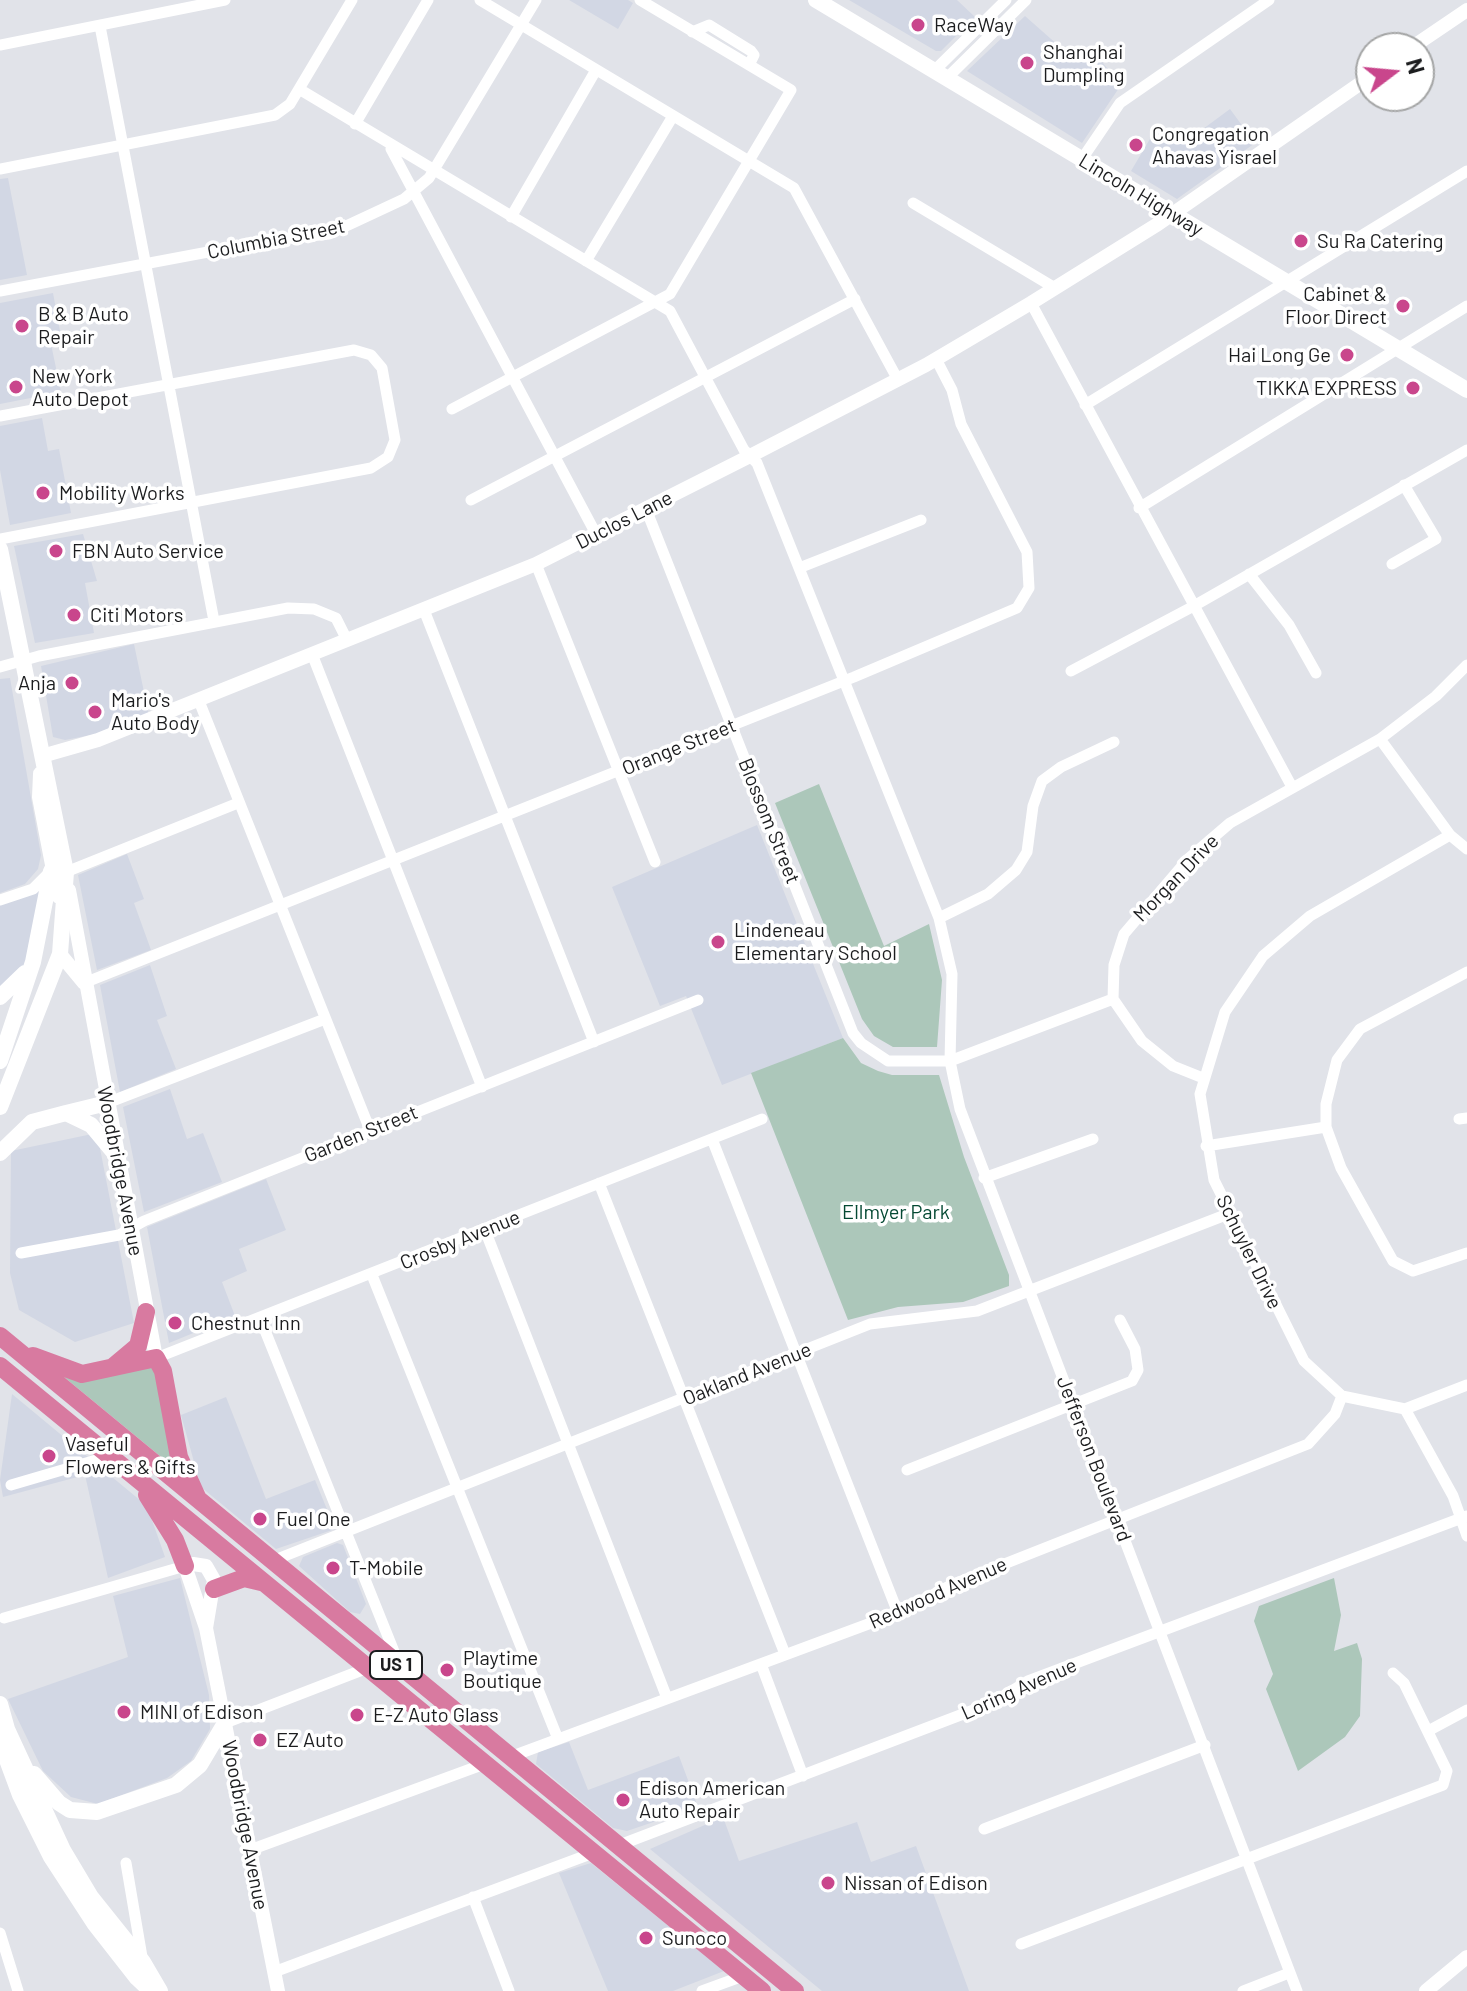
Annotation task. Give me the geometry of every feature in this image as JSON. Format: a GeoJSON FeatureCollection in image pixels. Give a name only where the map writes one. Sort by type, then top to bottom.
{"type":"FeatureCollection","features":[{"type":"Feature","properties":{"kind":"highway"},"geometry":{"type":"LineString","coordinates":[[111,1369],[138,1346],[146,1312]]}},
{"type":"Feature","properties":{"kind":"highway"},"geometry":{"type":"LineString","coordinates":[[6,1342],[82,1374],[156,1358],[163,1371],[179,1457],[202,1506]]}},
{"type":"Feature","properties":{"kind":"highway","name":"US 1"},"geometry":{"type":"LineString","coordinates":[[6,1342],[402,1671],[795,1991]]}},
{"type":"Feature","properties":{"kind":"highway","name":"US 1"},"geometry":{"type":"LineString","coordinates":[[0,1366],[762,1991]]}},
{"type":"Feature","properties":{"kind":"highway"},"geometry":{"type":"LineString","coordinates":[[134,1476],[164,1520],[185,1566]]}},
{"type":"Feature","properties":{"kind":"highway"},"geometry":{"type":"LineString","coordinates":[[214,1589],[244,1578],[264,1583]]}},
{"type":"Feature","properties":{"kind":"main road","name":"Lincoln Highway"},"geometry":{"type":"LineString","coordinates":[[816,0],[1467,390]]}},
{"type":"Feature","properties":{"kind":"main road","name":"Woodbridge Avenue"},"geometry":{"type":"LineString","coordinates":[[0,549],[42,756],[40,797],[59,871]]}},
{"type":"Feature","properties":{"kind":"main road"},"geometry":{"type":"LineString","coordinates":[[0,1107],[60,954],[57,938],[59,871]]}},
{"type":"Feature","properties":{"kind":"main road"},"geometry":{"type":"LineString","coordinates":[[0,1061],[59,871]]}},
{"type":"Feature","properties":{"kind":"main road"},"geometry":{"type":"LineString","coordinates":[[0,997],[19,983],[33,962]]}},
{"type":"Feature","properties":{"kind":"main road"},"geometry":{"type":"LineString","coordinates":[[0,1153],[32,1122],[107,1103]]}},
{"type":"Feature","properties":{"kind":"main road"},"geometry":{"type":"LineString","coordinates":[[66,1113],[91,1125],[116,1155]]}},
{"type":"Feature","properties":{"kind":"main road"},"geometry":{"type":"LineString","coordinates":[[0,1704],[4,1735],[20,1795],[51,1857],[140,1985],[151,1991]]}},
{"type":"Feature","properties":{"kind":"main road"},"geometry":{"type":"LineString","coordinates":[[4,1735],[59,1803],[82,1813],[97,1812],[176,1785],[200,1765],[225,1723]]}},
{"type":"Feature","properties":{"kind":"main road"},"geometry":{"type":"LineString","coordinates":[[4,1735],[63,1850],[91,1897],[143,1962],[160,1991]]}},
{"type":"Feature","properties":{"kind":"street"},"geometry":{"type":"LineString","coordinates":[[0,45],[225,0]]}},
{"type":"Feature","properties":{"kind":"street"},"geometry":{"type":"LineString","coordinates":[[0,169],[275,115],[290,104],[352,0]]}},
{"type":"Feature","properties":{"kind":"street"},"geometry":{"type":"LineString","coordinates":[[355,124],[428,0]]}},
{"type":"Feature","properties":{"kind":"street"},"geometry":{"type":"LineString","coordinates":[[480,0],[799,194],[898,380]]}},
{"type":"Feature","properties":{"kind":"street","name":"Columbia Street"},"geometry":{"type":"LineString","coordinates":[[0,291],[336,232],[416,192],[433,171],[536,0]]}},
{"type":"Feature","properties":{"kind":"street"},"geometry":{"type":"LineString","coordinates":[[452,409],[670,294],[791,90],[640,0]]}},
{"type":"Feature","properties":{"kind":"street"},"geometry":{"type":"LineString","coordinates":[[941,74],[1006,0]]}},
{"type":"Feature","properties":{"kind":"street"},"geometry":{"type":"LineString","coordinates":[[941,74],[1026,0]]}},
{"type":"Feature","properties":{"kind":"street"},"geometry":{"type":"LineString","coordinates":[[1082,159],[1120,103],[1269,0]]}},
{"type":"Feature","properties":{"kind":"street"},"geometry":{"type":"LineString","coordinates":[[1435,32],[1467,10]]}},
{"type":"Feature","properties":{"kind":"street"},"geometry":{"type":"LineString","coordinates":[[100,26],[214,621]]}},
{"type":"Feature","properties":{"kind":"street"},"geometry":{"type":"LineString","coordinates":[[511,217],[596,70]]}},
{"type":"Feature","properties":{"kind":"street","name":"Duclos Lane"},"geometry":{"type":"LineString","coordinates":[[42,756],[98,740],[424,610],[536,564],[646,509],[898,380],[1031,303],[1172,213],[1355,87]]}},
{"type":"Feature","properties":{"kind":"street","name":"Jefferson Boulevard"},"geometry":{"type":"LineString","coordinates":[[299,89],[672,314],[705,378],[757,463],[939,918],[952,974],[950,1061],[960,1109],[984,1178],[1118,1518],[1297,1991]]}},
{"type":"Feature","properties":{"kind":"street"},"geometry":{"type":"LineString","coordinates":[[586,261],[673,116]]}},
{"type":"Feature","properties":{"kind":"street"},"geometry":{"type":"LineString","coordinates":[[386,142],[416,192],[596,534]]}},
{"type":"Feature","properties":{"kind":"street"},"geometry":{"type":"LineString","coordinates":[[1085,405],[1467,171]]}},
{"type":"Feature","properties":{"kind":"street"},"geometry":{"type":"LineString","coordinates":[[913,203],[1055,288]]}},
{"type":"Feature","properties":{"kind":"street"},"geometry":{"type":"LineString","coordinates":[[471,500],[855,299]]}},
{"type":"Feature","properties":{"kind":"street"},"geometry":{"type":"LineString","coordinates":[[1031,303],[1192,607],[1292,787]]}},
{"type":"Feature","properties":{"kind":"street"},"geometry":{"type":"LineString","coordinates":[[1139,508],[1467,306]]}},
{"type":"Feature","properties":{"kind":"street"},"geometry":{"type":"LineString","coordinates":[[0,416],[354,350],[377,361],[385,377],[395,440],[383,462],[371,468],[0,539]]}},
{"type":"Feature","properties":{"kind":"street","name":"Orange Street"},"geometry":{"type":"LineString","coordinates":[[84,983],[732,726],[1007,615],[1017,608],[1029,588],[1027,552],[961,424],[952,390],[936,359]]}},
{"type":"Feature","properties":{"kind":"street"},"geometry":{"type":"LineString","coordinates":[[1071,671],[1192,607],[1467,450]]}},
{"type":"Feature","properties":{"kind":"street"},"geometry":{"type":"LineString","coordinates":[[1392,564],[1436,539],[1404,485]]}},
{"type":"Feature","properties":{"kind":"street","name":"Blossom Street"},"geometry":{"type":"LineString","coordinates":[[646,509],[853,1033],[869,1051],[888,1061],[950,1061]]}},
{"type":"Feature","properties":{"kind":"street"},"geometry":{"type":"LineString","coordinates":[[799,568],[921,520]]}},
{"type":"Feature","properties":{"kind":"street"},"geometry":{"type":"LineString","coordinates":[[536,564],[655,862]]}},
{"type":"Feature","properties":{"kind":"street"},"geometry":{"type":"LineString","coordinates":[[1249,574],[1289,625],[1316,673]]}},
{"type":"Feature","properties":{"kind":"street"},"geometry":{"type":"LineString","coordinates":[[0,667],[288,608],[314,609],[336,618],[347,640]]}},
{"type":"Feature","properties":{"kind":"street"},"geometry":{"type":"LineString","coordinates":[[424,610],[594,1042]]}},
{"type":"Feature","properties":{"kind":"street"},"geometry":{"type":"LineString","coordinates":[[312,654],[482,1087]]}},
{"type":"Feature","properties":{"kind":"street","name":"Morgan Drive"},"geometry":{"type":"LineString","coordinates":[[1113,999],[1114,965],[1120,942],[1153,896],[1188,859],[1230,823],[1380,739],[1436,696],[1467,665]]}},
{"type":"Feature","properties":{"kind":"street"},"geometry":{"type":"LineString","coordinates":[[199,701],[370,1130]]}},
{"type":"Feature","properties":{"kind":"street"},"geometry":{"type":"LineString","coordinates":[[1380,739],[1450,835],[1467,849]]}},
{"type":"Feature","properties":{"kind":"street"},"geometry":{"type":"LineString","coordinates":[[939,918],[988,894],[1016,870],[1027,852],[1033,806],[1042,781],[1061,767],[1114,742]]}},
{"type":"Feature","properties":{"kind":"street"},"geometry":{"type":"LineString","coordinates":[[0,900],[33,889],[59,871],[238,803]]}},
{"type":"Feature","properties":{"kind":"street","name":"Schuyler Drive"},"geometry":{"type":"LineString","coordinates":[[1342,1396],[1304,1361],[1228,1214],[1214,1180],[1206,1146],[1200,1094],[1203,1078],[1225,1012],[1263,956],[1310,916],[1450,835]]}},
{"type":"Feature","properties":{"kind":"street","name":"Woodbridge Avenue"},"geometry":{"type":"LineString","coordinates":[[59,871],[84,983],[156,1358]]}},
{"type":"Feature","properties":{"kind":"street","name":"Woodbridge Avenue"},"geometry":{"type":"LineString","coordinates":[[60,954],[84,983]]}},
{"type":"Feature","properties":{"kind":"street"},"geometry":{"type":"LineString","coordinates":[[1467,972],[1360,1029],[1337,1060],[1329,1083],[1326,1127],[1341,1168],[1393,1261],[1413,1271],[1467,1253]]}},
{"type":"Feature","properties":{"kind":"street"},"geometry":{"type":"LineString","coordinates":[[950,1061],[1113,999],[1142,1041],[1173,1066],[1203,1078]]}},
{"type":"Feature","properties":{"kind":"street","name":"Garden Street"},"geometry":{"type":"LineString","coordinates":[[21,1253],[119,1235],[370,1130],[698,1000]]}},
{"type":"Feature","properties":{"kind":"street"},"geometry":{"type":"LineString","coordinates":[[107,1103],[325,1019]]}},
{"type":"Feature","properties":{"kind":"street","name":"Crosby Avenue"},"geometry":{"type":"LineString","coordinates":[[156,1358],[762,1119]]}},
{"type":"Feature","properties":{"kind":"street"},"geometry":{"type":"LineString","coordinates":[[1206,1146],[1326,1127]]}},
{"type":"Feature","properties":{"kind":"street"},"geometry":{"type":"LineString","coordinates":[[712,1139],[898,1613]]}},
{"type":"Feature","properties":{"kind":"street"},"geometry":{"type":"LineString","coordinates":[[984,1178],[1093,1139]]}},
{"type":"Feature","properties":{"kind":"street"},"geometry":{"type":"LineString","coordinates":[[599,1183],[785,1654]]}},
{"type":"Feature","properties":{"kind":"street","name":"Oakland Avenue"},"geometry":{"type":"LineString","coordinates":[[272,1561],[870,1324],[977,1311],[1228,1214]]}},
{"type":"Feature","properties":{"kind":"street"},"geometry":{"type":"LineString","coordinates":[[485,1230],[667,1698]]}},
{"type":"Feature","properties":{"kind":"street"},"geometry":{"type":"LineString","coordinates":[[372,1275],[558,1739]]}},
{"type":"Feature","properties":{"kind":"street"},"geometry":{"type":"LineString","coordinates":[[260,1318],[402,1671]]}},
{"type":"Feature","properties":{"kind":"street"},"geometry":{"type":"LineString","coordinates":[[907,1470],[1135,1378],[1135,1349],[1120,1320]]}},
{"type":"Feature","properties":{"kind":"street"},"geometry":{"type":"LineString","coordinates":[[1342,1396],[1405,1409],[1467,1385]]}},
{"type":"Feature","properties":{"kind":"street","name":"Redwood Avenue"},"geometry":{"type":"LineString","coordinates":[[510,1757],[898,1613],[951,1585],[1308,1444],[1335,1414],[1342,1396]]}},
{"type":"Feature","properties":{"kind":"street"},"geometry":{"type":"LineString","coordinates":[[1405,1409],[1464,1518],[1467,1536]]}},
{"type":"Feature","properties":{"kind":"street"},"geometry":{"type":"LineString","coordinates":[[11,1485],[110,1456]]}},
{"type":"Feature","properties":{"kind":"street","name":"Loring Avenue"},"geometry":{"type":"LineString","coordinates":[[616,1846],[992,1703],[1028,1681],[1464,1518]]}},
{"type":"Feature","properties":{"kind":"street"},"geometry":{"type":"LineString","coordinates":[[4,1618],[185,1566],[206,1566],[211,1571],[214,1589],[208,1603],[206,1628]]}},
{"type":"Feature","properties":{"kind":"street","name":"Woodbridge Avenue"},"geometry":{"type":"LineString","coordinates":[[185,1566],[206,1628],[278,1991]]}},
{"type":"Feature","properties":{"kind":"street"},"geometry":{"type":"LineString","coordinates":[[761,1664],[803,1776]]}},
{"type":"Feature","properties":{"kind":"street"},"geometry":{"type":"LineString","coordinates":[[225,1723],[370,1667]]}},
{"type":"Feature","properties":{"kind":"street"},"geometry":{"type":"LineString","coordinates":[[1021,1944],[1443,1785],[1447,1771],[1404,1683],[1393,1673]]}},
{"type":"Feature","properties":{"kind":"street"},"geometry":{"type":"LineString","coordinates":[[1428,1731],[1467,1710]]}},
{"type":"Feature","properties":{"kind":"street"},"geometry":{"type":"LineString","coordinates":[[984,1829],[1205,1745]]}},
{"type":"Feature","properties":{"kind":"street"},"geometry":{"type":"LineString","coordinates":[[250,1850],[487,1763]]}},
{"type":"Feature","properties":{"kind":"street"},"geometry":{"type":"LineString","coordinates":[[274,1972],[593,1853]]}},
{"type":"Feature","properties":{"kind":"street"},"geometry":{"type":"LineString","coordinates":[[126,1863],[143,1962]]}},
{"type":"Feature","properties":{"kind":"street"},"geometry":{"type":"LineString","coordinates":[[473,1897],[509,1991]]}},
{"type":"Feature","properties":{"kind":"street"},"geometry":{"type":"LineString","coordinates":[[0,1933],[18,1991]]}},
{"type":"Feature","properties":{"kind":"street"},"geometry":{"type":"LineString","coordinates":[[1426,1991],[1467,1957]]}},
{"type":"Feature","properties":{"kind":"street"},"geometry":{"type":"LineString","coordinates":[[1243,1991],[1289,1973]]}},
{"type":"Feature","properties":{"kind":"street"},"geometry":{"type":"LineString","coordinates":[[702,1991],[743,1976]]}},
{"type":"Feature","properties":{"kind":"shaded area"},"geometry":{"type":"Polygon","coordinates":[[[569,0],[628,0],[633,3],[618,29],[569,0]]]}},
{"type":"Feature","properties":{"kind":"shaded area"},"geometry":{"type":"Polygon","coordinates":[[[849,0],[957,0],[975,17],[941,51],[936,51],[849,0]]]}},
{"type":"Feature","properties":{"kind":"shaded area"},"geometry":{"type":"Polygon","coordinates":[[[1025,16],[1076,61],[1098,57],[1121,85],[1082,143],[967,71],[1025,16]]]}},
{"type":"Feature","properties":{"kind":"shaded area"},"geometry":{"type":"Polygon","coordinates":[[[1230,109],[1255,143],[1177,199],[1131,171],[1157,127],[1184,143],[1230,109]]]}},
{"type":"Feature","properties":{"kind":"shaded area"},"geometry":{"type":"Polygon","coordinates":[[[8,178],[27,275],[0,280],[0,179],[8,178]]]}},
{"type":"Feature","properties":{"kind":"shaded area"},"geometry":{"type":"Polygon","coordinates":[[[53,293],[62,342],[51,344],[61,392],[0,404],[0,303],[53,293]]]}},
{"type":"Feature","properties":{"kind":"shaded area"},"geometry":{"type":"Polygon","coordinates":[[[42,418],[48,451],[59,449],[71,513],[10,525],[0,470],[0,426],[42,418]]]}},
{"type":"Feature","properties":{"kind":"shaded area"},"geometry":{"type":"Polygon","coordinates":[[[83,534],[97,581],[85,583],[94,633],[35,643],[14,546],[83,534]]]}},
{"type":"Feature","properties":{"kind":"shaded area"},"geometry":{"type":"Polygon","coordinates":[[[134,644],[149,716],[96,734],[65,740],[53,737],[41,666],[134,644]]]}},
{"type":"Feature","properties":{"kind":"shaded area"},"geometry":{"type":"Polygon","coordinates":[[[10,678],[41,855],[38,869],[25,884],[0,893],[0,679],[10,678]]]}},
{"type":"Feature","properties":{"kind":"shaded area"},"geometry":{"type":"Polygon","coordinates":[[[757,825],[843,1038],[722,1085],[686,996],[660,1006],[612,887],[757,825]]]}},
{"type":"Feature","properties":{"kind":"shaded area"},"geometry":{"type":"Polygon","coordinates":[[[127,854],[144,899],[134,903],[151,950],[97,970],[78,875],[127,854]]]}},
{"type":"Feature","properties":{"kind":"shaded area"},"geometry":{"type":"Polygon","coordinates":[[[42,890],[26,961],[21,971],[0,992],[0,905],[42,890]]]}},
{"type":"Feature","properties":{"kind":"shaded area"},"geometry":{"type":"Polygon","coordinates":[[[150,965],[167,1016],[157,1020],[176,1069],[120,1092],[100,985],[150,965]]]}},
{"type":"Feature","properties":{"kind":"shaded area"},"geometry":{"type":"Polygon","coordinates":[[[170,1089],[187,1139],[203,1133],[222,1182],[144,1212],[123,1107],[170,1089]]]}},
{"type":"Feature","properties":{"kind":"shaded area"},"geometry":{"type":"Polygon","coordinates":[[[97,1133],[134,1323],[75,1342],[19,1310],[10,1273],[11,1151],[97,1133]]]}},
{"type":"Feature","properties":{"kind":"shaded area"},"geometry":{"type":"Polygon","coordinates":[[[266,1179],[286,1230],[239,1249],[247,1271],[222,1282],[235,1316],[169,1343],[147,1227],[266,1179]]]}},
{"type":"Feature","properties":{"kind":"shaded area"},"geometry":{"type":"Polygon","coordinates":[[[12,1394],[147,1506],[165,1557],[108,1578],[85,1475],[3,1497],[0,1480],[12,1394]]]}},
{"type":"Feature","properties":{"kind":"shaded area"},"geometry":{"type":"Polygon","coordinates":[[[226,1397],[266,1499],[315,1480],[335,1529],[276,1549],[201,1487],[181,1415],[226,1397]]]}},
{"type":"Feature","properties":{"kind":"shaded area"},"geometry":{"type":"Polygon","coordinates":[[[337,1543],[343,1545],[366,1604],[360,1614],[350,1612],[299,1566],[303,1557],[337,1543]]]}},
{"type":"Feature","properties":{"kind":"shaded area"},"geometry":{"type":"Polygon","coordinates":[[[180,1578],[209,1695],[210,1729],[191,1761],[167,1778],[98,1804],[71,1797],[43,1771],[8,1699],[128,1657],[113,1596],[180,1578]]]}},
{"type":"Feature","properties":{"kind":"shaded area"},"geometry":{"type":"Polygon","coordinates":[[[569,1742],[588,1790],[679,1756],[698,1807],[627,1831],[613,1828],[536,1764],[538,1752],[569,1742]]]}},
{"type":"Feature","properties":{"kind":"shaded area"},"geometry":{"type":"Polygon","coordinates":[[[723,1817],[739,1861],[857,1822],[871,1862],[916,1846],[969,1991],[822,1991],[650,1849],[723,1817]]]}},
{"type":"Feature","properties":{"kind":"shaded area"},"geometry":{"type":"Polygon","coordinates":[[[591,1863],[724,1971],[673,1991],[608,1991],[559,1873],[591,1863]]]}},
{"type":"Feature","properties":{"kind":"green space"},"geometry":{"type":"Polygon","coordinates":[[[819,784],[884,946],[929,924],[942,980],[937,1047],[893,1047],[874,1036],[862,1019],[775,803],[819,784]]]}},
{"type":"Feature","properties":{"kind":"green space","name":"Ellmyer Park"},"geometry":{"type":"Polygon","coordinates":[[[843,1038],[861,1063],[878,1071],[892,1075],[939,1075],[964,1157],[1009,1275],[1009,1286],[963,1302],[898,1307],[848,1320],[751,1073],[843,1038]]]}},
{"type":"Feature","properties":{"kind":"green space"},"geometry":{"type":"Polygon","coordinates":[[[153,1364],[174,1458],[166,1461],[64,1377],[153,1364]]]}},
{"type":"Feature","properties":{"kind":"green space"},"geometry":{"type":"Polygon","coordinates":[[[1334,1578],[1341,1615],[1334,1651],[1357,1643],[1362,1659],[1360,1716],[1345,1737],[1298,1771],[1266,1689],[1273,1674],[1254,1621],[1259,1606],[1334,1578]]]}},
{"type":"Feature","properties":{"kind":"place","name":"RaceWay"},"geometry":{"type":"Point","coordinates":[918,25]}},
{"type":"Feature","properties":{"kind":"place","name":"Shanghai Dumpling"},"geometry":{"type":"Point","coordinates":[1027,63]}},
{"type":"Feature","properties":{"kind":"place","name":"Congregation Ahavas Yisrael"},"geometry":{"type":"Point","coordinates":[1136,145]}},
{"type":"Feature","properties":{"kind":"place","name":"Su Ra Catering"},"geometry":{"type":"Point","coordinates":[1301,241]}},
{"type":"Feature","properties":{"kind":"place","name":"Cabinet & Floor Direct"},"geometry":{"type":"Point","coordinates":[1403,306]}},
{"type":"Feature","properties":{"kind":"place","name":"B & B Auto Repair"},"geometry":{"type":"Point","coordinates":[22,326]}},
{"type":"Feature","properties":{"kind":"place","name":"Hai Long Ge"},"geometry":{"type":"Point","coordinates":[1347,355]}},
{"type":"Feature","properties":{"kind":"place","name":"New York Auto Depot"},"geometry":{"type":"Point","coordinates":[16,387]}},
{"type":"Feature","properties":{"kind":"place","name":"TIKKA EXPRESS"},"geometry":{"type":"Point","coordinates":[1413,388]}},
{"type":"Feature","properties":{"kind":"place","name":"Mobility Works"},"geometry":{"type":"Point","coordinates":[43,493]}},
{"type":"Feature","properties":{"kind":"place","name":"FBN Auto Service"},"geometry":{"type":"Point","coordinates":[56,551]}},
{"type":"Feature","properties":{"kind":"place","name":"Citi Motors"},"geometry":{"type":"Point","coordinates":[74,615]}},
{"type":"Feature","properties":{"kind":"place","name":"Anja"},"geometry":{"type":"Point","coordinates":[72,683]}},
{"type":"Feature","properties":{"kind":"place","name":"Mario's Auto Body"},"geometry":{"type":"Point","coordinates":[95,712]}},
{"type":"Feature","properties":{"kind":"place","name":"Lindeneau Elementary School"},"geometry":{"type":"Point","coordinates":[718,942]}},
{"type":"Feature","properties":{"kind":"place","name":"Chestnut Inn"},"geometry":{"type":"Point","coordinates":[175,1323]}},
{"type":"Feature","properties":{"kind":"place","name":"Vaseful Flowers & Gifts"},"geometry":{"type":"Point","coordinates":[49,1456]}},
{"type":"Feature","properties":{"kind":"place","name":"Fuel One"},"geometry":{"type":"Point","coordinates":[260,1519]}},
{"type":"Feature","properties":{"kind":"place","name":"T-Mobile"},"geometry":{"type":"Point","coordinates":[333,1568]}},
{"type":"Feature","properties":{"kind":"place","name":"Playtime Boutique"},"geometry":{"type":"Point","coordinates":[447,1670]}},
{"type":"Feature","properties":{"kind":"place","name":"MINI of Edison"},"geometry":{"type":"Point","coordinates":[124,1712]}},
{"type":"Feature","properties":{"kind":"place","name":"E-Z Auto Glass"},"geometry":{"type":"Point","coordinates":[357,1715]}},
{"type":"Feature","properties":{"kind":"place","name":"EZ Auto"},"geometry":{"type":"Point","coordinates":[260,1740]}},
{"type":"Feature","properties":{"kind":"place","name":"Edison American Auto Repair"},"geometry":{"type":"Point","coordinates":[623,1800]}},
{"type":"Feature","properties":{"kind":"place","name":"Nissan of Edison"},"geometry":{"type":"Point","coordinates":[828,1883]}},
{"type":"Feature","properties":{"kind":"place","name":"Sunoco"},"geometry":{"type":"Point","coordinates":[646,1938]}}]}
